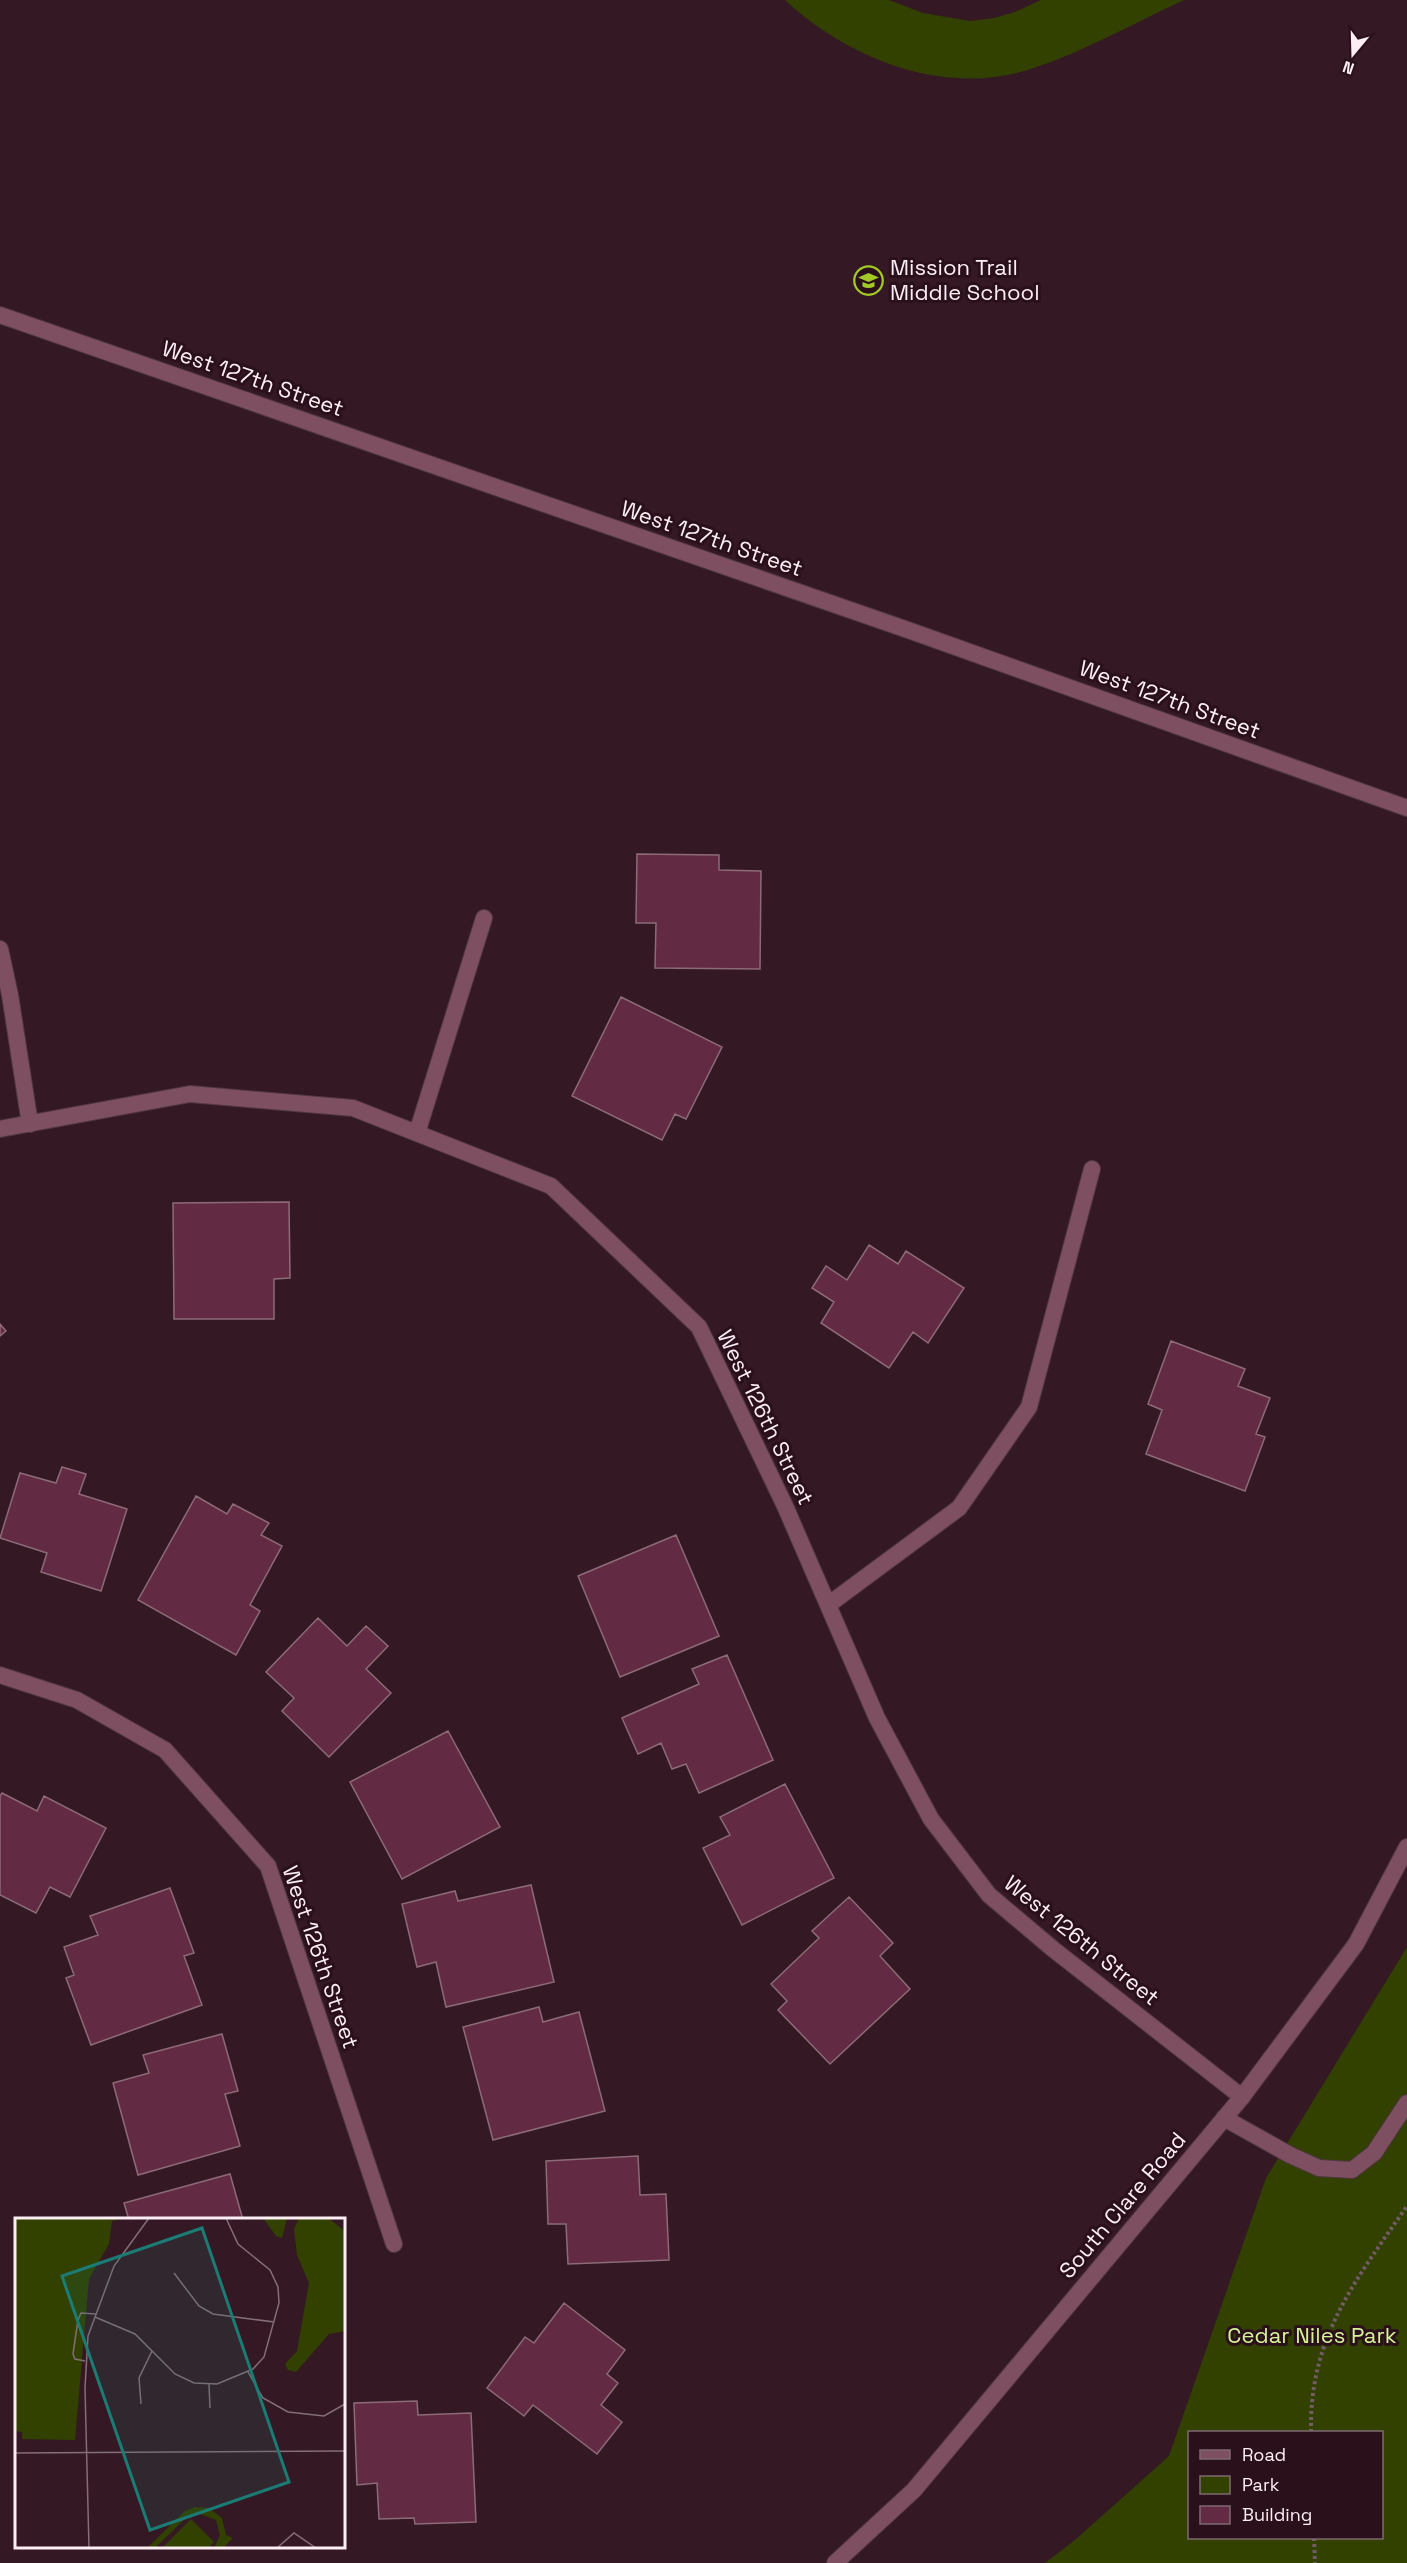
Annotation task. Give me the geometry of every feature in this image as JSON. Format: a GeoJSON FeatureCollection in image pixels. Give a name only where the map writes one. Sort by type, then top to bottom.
{"type":"FeatureCollection","features":[{"type":"Feature","properties":{"kind":"street","name":"West 127th Street"},"geometry":{"type":"LineString","coordinates":[[0,315],[908,630],[1407,808]]}},
{"type":"Feature","properties":{"kind":"street"},"geometry":{"type":"LineString","coordinates":[[417,1133],[484,918]]}},
{"type":"Feature","properties":{"kind":"street"},"geometry":{"type":"LineString","coordinates":[[0,949],[10,995],[30,1124]]}},
{"type":"Feature","properties":{"kind":"street","name":"West 126th Street"},"geometry":{"type":"LineString","coordinates":[[0,1129],[190,1094],[352,1108],[551,1186],[699,1328],[785,1506],[877,1718],[931,1819],[990,1895],[1053,1949],[1242,2097]]}},
{"type":"Feature","properties":{"kind":"street"},"geometry":{"type":"LineString","coordinates":[[828,1605],[959,1508],[1029,1407],[1092,1168]]}},
{"type":"Feature","properties":{"kind":"street","name":"West 126th Street"},"geometry":{"type":"LineString","coordinates":[[0,1675],[77,1700],[165,1750],[268,1866],[394,2244]]}},
{"type":"Feature","properties":{"kind":"street","name":"South Clare Road"},"geometry":{"type":"LineString","coordinates":[[835,2563],[914,2490],[1242,2097],[1356,1944],[1407,1846]]}},
{"type":"Feature","properties":{"kind":"street"},"geometry":{"type":"LineString","coordinates":[[1224,2118],[1257,2138],[1319,2168],[1352,2170],[1374,2153],[1407,2103]]}},
{"type":"Feature","properties":{"kind":"path"},"geometry":{"type":"LineString","coordinates":[[1311,2431],[1315,2375],[1327,2334],[1343,2300],[1407,2206]]}},
{"type":"Feature","properties":{"kind":"path"},"geometry":{"type":"LineString","coordinates":[[1314,2539],[1316,2563]]}},
{"type":"Feature","properties":{"kind":"green space"},"geometry":{"type":"Polygon","coordinates":[[[785,0],[889,0],[923,13],[970,21],[1015,12],[1041,0],[1184,0],[1091,45],[1034,68],[1001,76],[967,78],[934,75],[901,68],[869,56],[839,40],[785,0]]]}},
{"type":"Feature","properties":{"kind":"green space","name":"Cedar Niles Park"},"geometry":{"type":"Polygon","coordinates":[[[1407,1947],[1407,2563],[1045,2563],[1075,2540],[1169,2456],[1266,2178],[1407,1947]]]}},
{"type":"Feature","properties":{"kind":"building"},"geometry":{"type":"Polygon","coordinates":[[[637,854],[719,855],[719,870],[761,871],[760,969],[655,968],[656,923],[636,923],[637,854]]]}},
{"type":"Feature","properties":{"kind":"building"},"geometry":{"type":"Polygon","coordinates":[[[621,997],[722,1047],[686,1119],[675,1114],[662,1140],[572,1096],[621,997]]]}},
{"type":"Feature","properties":{"kind":"building"},"geometry":{"type":"Polygon","coordinates":[[[289,1202],[290,1278],[274,1279],[274,1319],[174,1319],[173,1203],[289,1202]]]}},
{"type":"Feature","properties":{"kind":"building"},"geometry":{"type":"Polygon","coordinates":[[[869,1245],[898,1264],[906,1251],[964,1288],[928,1343],[913,1332],[889,1368],[821,1323],[834,1302],[812,1288],[826,1266],[847,1280],[869,1245]]]}},
{"type":"Feature","properties":{"kind":"building"},"geometry":{"type":"Polygon","coordinates":[[[0,1324],[6,1331],[0,1336],[0,1324]]]}},
{"type":"Feature","properties":{"kind":"building"},"geometry":{"type":"Polygon","coordinates":[[[1171,1341],[1245,1369],[1238,1386],[1270,1398],[1256,1434],[1265,1437],[1245,1491],[1146,1454],[1162,1410],[1148,1404],[1171,1341]]]}},
{"type":"Feature","properties":{"kind":"building"},"geometry":{"type":"Polygon","coordinates":[[[62,1467],[86,1474],[79,1494],[127,1509],[101,1591],[41,1572],[47,1553],[0,1538],[20,1473],[56,1483],[62,1467]]]}},
{"type":"Feature","properties":{"kind":"building"},"geometry":{"type":"Polygon","coordinates":[[[196,1496],[227,1514],[233,1504],[269,1523],[261,1535],[282,1546],[250,1605],[260,1611],[236,1655],[138,1600],[196,1496]]]}},
{"type":"Feature","properties":{"kind":"building"},"geometry":{"type":"Polygon","coordinates":[[[676,1535],[719,1636],[620,1677],[578,1576],[676,1535]]]}},
{"type":"Feature","properties":{"kind":"building"},"geometry":{"type":"Polygon","coordinates":[[[318,1618],[347,1646],[366,1626],[388,1646],[366,1669],[391,1693],[329,1757],[282,1711],[294,1698],[266,1672],[318,1618]]]}},
{"type":"Feature","properties":{"kind":"building"},"geometry":{"type":"Polygon","coordinates":[[[727,1655],[773,1760],[699,1793],[686,1764],[672,1769],[661,1743],[638,1754],[622,1718],[699,1684],[692,1669],[727,1655]]]}},
{"type":"Feature","properties":{"kind":"building"},"geometry":{"type":"Polygon","coordinates":[[[448,1731],[500,1827],[402,1879],[350,1782],[448,1731]]]}},
{"type":"Feature","properties":{"kind":"building"},"geometry":{"type":"Polygon","coordinates":[[[785,1784],[834,1878],[742,1925],[703,1848],[730,1835],[720,1817],[785,1784]]]}},
{"type":"Feature","properties":{"kind":"building"},"geometry":{"type":"Polygon","coordinates":[[[2,1793],[37,1811],[44,1796],[106,1828],[70,1897],[50,1887],[36,1913],[0,1895],[0,1796],[2,1793]]]}},
{"type":"Feature","properties":{"kind":"building"},"geometry":{"type":"Polygon","coordinates":[[[531,1885],[554,1982],[446,2007],[436,1962],[417,1967],[402,1904],[455,1891],[458,1901],[531,1885]]]}},
{"type":"Feature","properties":{"kind":"building"},"geometry":{"type":"Polygon","coordinates":[[[170,1888],[194,1953],[184,1956],[202,2005],[91,2045],[66,1978],[74,1975],[64,1947],[98,1935],[90,1916],[170,1888]]]}},
{"type":"Feature","properties":{"kind":"building"},"geometry":{"type":"Polygon","coordinates":[[[849,1897],[893,1943],[880,1956],[910,1989],[830,2064],[778,2010],[787,2001],[771,1984],[819,1938],[812,1931],[849,1897]]]}},
{"type":"Feature","properties":{"kind":"building"},"geometry":{"type":"Polygon","coordinates":[[[539,2007],[543,2022],[579,2012],[605,2111],[493,2140],[463,2027],[539,2007]]]}},
{"type":"Feature","properties":{"kind":"building"},"geometry":{"type":"Polygon","coordinates":[[[222,2034],[238,2091],[225,2094],[240,2146],[138,2175],[113,2083],[149,2073],[143,2055],[222,2034]]]}},
{"type":"Feature","properties":{"kind":"building"},"geometry":{"type":"Polygon","coordinates":[[[638,2156],[640,2195],[666,2194],[669,2260],[568,2264],[566,2224],[548,2224],[546,2161],[638,2156]]]}},
{"type":"Feature","properties":{"kind":"building"},"geometry":{"type":"Polygon","coordinates":[[[230,2174],[242,2218],[128,2218],[124,2203],[230,2174]]]}},
{"type":"Feature","properties":{"kind":"building"},"geometry":{"type":"Polygon","coordinates":[[[564,2303],[625,2350],[607,2374],[618,2383],[601,2405],[622,2422],[597,2454],[533,2405],[524,2416],[487,2388],[525,2337],[534,2343],[564,2303]]]}},
{"type":"Feature","properties":{"kind":"building"},"geometry":{"type":"Polygon","coordinates":[[[417,2401],[418,2415],[471,2413],[476,2522],[415,2524],[414,2518],[379,2519],[377,2483],[357,2485],[354,2403],[417,2401]]]}},
{"type":"Feature","properties":{"kind":"place","name":"Mission Trail Middle School"},"geometry":{"type":"Point","coordinates":[869,280]}}]}
